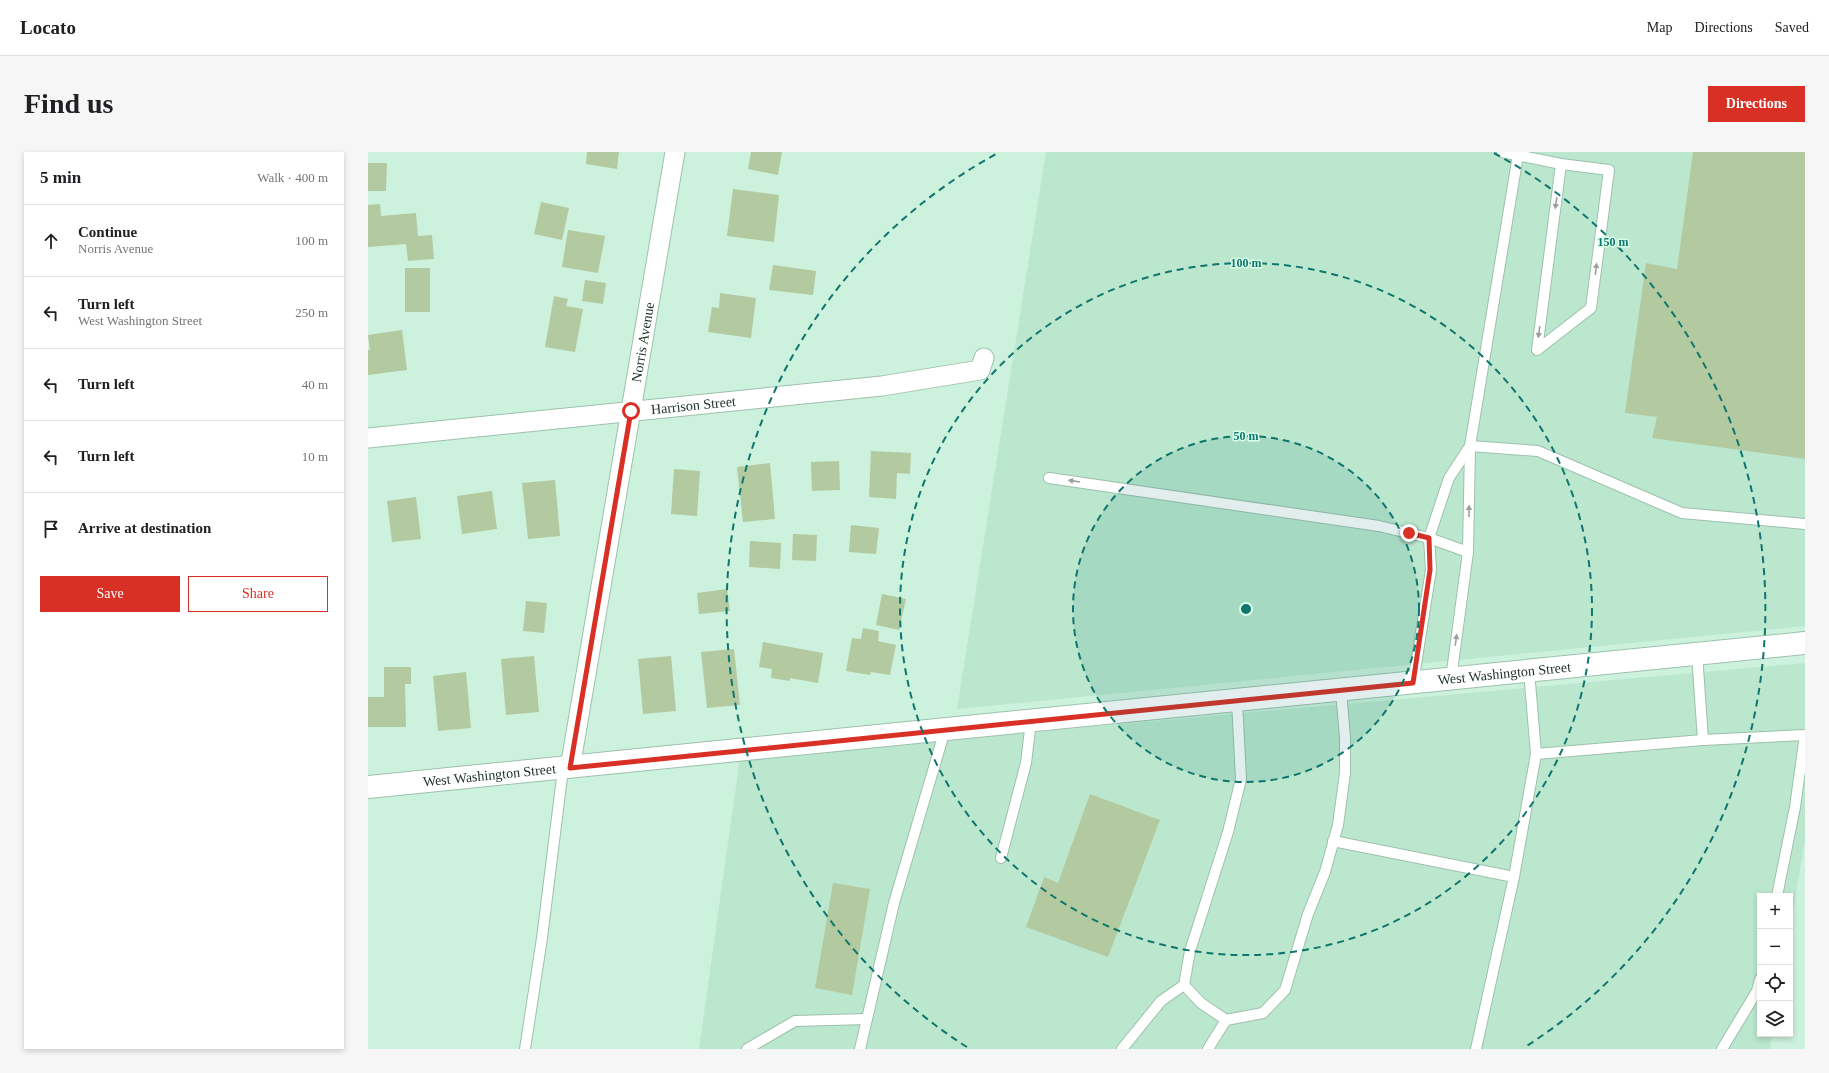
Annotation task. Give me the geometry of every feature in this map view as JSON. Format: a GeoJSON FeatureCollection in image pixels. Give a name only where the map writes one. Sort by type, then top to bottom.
{"type":"FeatureCollection","features":[{"type":"Feature","properties":{"kind":"main road","name":"West Washington Street"},"geometry":{"type":"LineString","coordinates":[[368,787],[1805,643]]}},
{"type":"Feature","properties":{"kind":"street","name":"Norris Avenue"},"geometry":{"type":"LineString","coordinates":[[566,768],[631,411],[675,152]]}},
{"type":"Feature","properties":{"kind":"street","name":"Harrison Street"},"geometry":{"type":"LineString","coordinates":[[368,438],[882,386],[980,370],[984,358]]}},
{"type":"Feature","properties":{"kind":"lane"},"geometry":{"type":"LineString","coordinates":[[1502,152],[1518,154],[1561,164],[1609,170],[1591,308],[1537,350],[1561,164]]}},
{"type":"Feature","properties":{"kind":"lane"},"geometry":{"type":"LineString","coordinates":[[1451,679],[1468,552],[1470,446],[1518,154]]}},
{"type":"Feature","properties":{"kind":"lane"},"geometry":{"type":"LineString","coordinates":[[1470,446],[1538,451],[1682,513],[1805,524]]}},
{"type":"Feature","properties":{"kind":"lane"},"geometry":{"type":"LineString","coordinates":[[1413,683],[1430,570],[1429,538],[1449,478],[1470,446]]}},
{"type":"Feature","properties":{"kind":"lane"},"geometry":{"type":"LineString","coordinates":[[1049,478],[1379,526],[1429,538],[1468,552]]}},
{"type":"Feature","properties":{"kind":"lane"},"geometry":{"type":"LineString","coordinates":[[1697,654],[1703,740]]}},
{"type":"Feature","properties":{"kind":"lane"},"geometry":{"type":"LineString","coordinates":[[1476,1049],[1514,877],[1536,754],[1529,671]]}},
{"type":"Feature","properties":{"kind":"lane"},"geometry":{"type":"LineString","coordinates":[[1184,985],[1201,1003],[1226,1020],[1263,1013],[1285,990],[1308,914],[1326,872],[1338,825],[1345,772],[1345,738],[1341,690]]}},
{"type":"Feature","properties":{"kind":"lane"},"geometry":{"type":"LineString","coordinates":[[1122,1049],[1161,1001],[1184,985],[1190,951],[1228,832],[1241,779],[1237,701]]}},
{"type":"Feature","properties":{"kind":"lane"},"geometry":{"type":"LineString","coordinates":[[1001,858],[1026,763],[1031,721]]}},
{"type":"Feature","properties":{"kind":"lane"},"geometry":{"type":"LineString","coordinates":[[860,1049],[894,903],[945,730]]}},
{"type":"Feature","properties":{"kind":"lane"},"geometry":{"type":"LineString","coordinates":[[1536,754],[1703,740],[1805,735],[1795,807],[1778,893]]}},
{"type":"Feature","properties":{"kind":"lane"},"geometry":{"type":"LineString","coordinates":[[525,1049],[566,768]]}},
{"type":"Feature","properties":{"kind":"lane"},"geometry":{"type":"LineString","coordinates":[[1334,842],[1514,877]]}},
{"type":"Feature","properties":{"kind":"lane"},"geometry":{"type":"LineString","coordinates":[[1722,1049],[1757,993]]}},
{"type":"Feature","properties":{"kind":"lane"},"geometry":{"type":"LineString","coordinates":[[747,1049],[795,1021],[867,1019]]}},
{"type":"Feature","properties":{"kind":"lane"},"geometry":{"type":"LineString","coordinates":[[1208,1049],[1226,1020]]}},
{"type":"Feature","properties":{"kind":"shaded area"},"geometry":{"type":"Polygon","coordinates":[[[1046,152],[1805,152],[1805,626],[957,709],[1046,152]]]}},
{"type":"Feature","properties":{"kind":"shaded area"},"geometry":{"type":"Polygon","coordinates":[[[1805,663],[1805,840],[1793,911],[1793,893],[1757,893],[1757,1037],[1772,1037],[1770,1049],[699,1049],[740,758],[1805,663]]]}},
{"type":"Feature","properties":{"kind":"building"},"geometry":{"type":"Polygon","coordinates":[[[587,152],[619,152],[617,169],[586,164],[587,152]]]}},
{"type":"Feature","properties":{"kind":"building"},"geometry":{"type":"Polygon","coordinates":[[[751,152],[782,152],[778,175],[748,169],[751,152]]]}},
{"type":"Feature","properties":{"kind":"building"},"geometry":{"type":"Polygon","coordinates":[[[1693,152],[1805,152],[1805,459],[1652,438],[1657,417],[1625,413],[1646,263],[1677,269],[1693,152]]]}},
{"type":"Feature","properties":{"kind":"building"},"geometry":{"type":"Polygon","coordinates":[[[368,163],[387,163],[386,191],[368,191],[368,163]]]}},
{"type":"Feature","properties":{"kind":"building"},"geometry":{"type":"Polygon","coordinates":[[[733,189],[779,195],[774,242],[727,236],[733,189]]]}},
{"type":"Feature","properties":{"kind":"building"},"geometry":{"type":"Polygon","coordinates":[[[541,202],[569,208],[562,240],[534,234],[541,202]]]}},
{"type":"Feature","properties":{"kind":"building"},"geometry":{"type":"Polygon","coordinates":[[[380,204],[381,216],[416,213],[418,236],[432,235],[434,259],[408,261],[406,244],[368,247],[368,205],[380,204]]]}},
{"type":"Feature","properties":{"kind":"building"},"geometry":{"type":"Polygon","coordinates":[[[568,230],[605,236],[598,273],[562,267],[568,230]]]}},
{"type":"Feature","properties":{"kind":"building"},"geometry":{"type":"Polygon","coordinates":[[[773,265],[816,271],[813,295],[769,290],[773,265]]]}},
{"type":"Feature","properties":{"kind":"building"},"geometry":{"type":"Polygon","coordinates":[[[405,268],[430,268],[430,312],[405,312],[405,268]]]}},
{"type":"Feature","properties":{"kind":"building"},"geometry":{"type":"Polygon","coordinates":[[[585,280],[606,283],[603,304],[582,301],[585,280]]]}},
{"type":"Feature","properties":{"kind":"building"},"geometry":{"type":"Polygon","coordinates":[[[720,293],[756,298],[751,338],[708,332],[712,307],[719,308],[720,293]]]}},
{"type":"Feature","properties":{"kind":"building"},"geometry":{"type":"Polygon","coordinates":[[[554,296],[568,299],[566,306],[583,309],[575,352],[545,347],[554,296]]]}},
{"type":"Feature","properties":{"kind":"building"},"geometry":{"type":"Polygon","coordinates":[[[402,330],[407,370],[368,375],[368,350],[370,350],[368,335],[402,330]]]}},
{"type":"Feature","properties":{"kind":"building"},"geometry":{"type":"Polygon","coordinates":[[[871,451],[911,453],[910,474],[897,473],[896,499],[869,497],[871,451]]]}},
{"type":"Feature","properties":{"kind":"building"},"geometry":{"type":"Polygon","coordinates":[[[839,461],[840,490],[812,491],[811,462],[839,461]]]}},
{"type":"Feature","properties":{"kind":"building"},"geometry":{"type":"Polygon","coordinates":[[[770,463],[775,519],[743,522],[737,467],[770,463]]]}},
{"type":"Feature","properties":{"kind":"building"},"geometry":{"type":"Polygon","coordinates":[[[674,469],[700,471],[697,516],[671,514],[674,469]]]}},
{"type":"Feature","properties":{"kind":"building"},"geometry":{"type":"Polygon","coordinates":[[[555,480],[560,536],[528,539],[522,483],[555,480]]]}},
{"type":"Feature","properties":{"kind":"building"},"geometry":{"type":"Polygon","coordinates":[[[492,491],[497,529],[462,534],[457,496],[492,491]]]}},
{"type":"Feature","properties":{"kind":"building"},"geometry":{"type":"Polygon","coordinates":[[[416,497],[421,539],[392,542],[387,501],[416,497]]]}},
{"type":"Feature","properties":{"kind":"building"},"geometry":{"type":"Polygon","coordinates":[[[851,525],[879,528],[876,554],[849,552],[851,525]]]}},
{"type":"Feature","properties":{"kind":"building"},"geometry":{"type":"Polygon","coordinates":[[[793,534],[817,535],[816,561],[792,560],[793,534]]]}},
{"type":"Feature","properties":{"kind":"building"},"geometry":{"type":"Polygon","coordinates":[[[750,541],[781,543],[780,569],[749,567],[750,541]]]}},
{"type":"Feature","properties":{"kind":"building"},"geometry":{"type":"Polygon","coordinates":[[[727,589],[730,611],[699,614],[697,593],[727,589]]]}},
{"type":"Feature","properties":{"kind":"building"},"geometry":{"type":"Polygon","coordinates":[[[882,594],[906,599],[899,630],[876,625],[882,594]]]}},
{"type":"Feature","properties":{"kind":"building"},"geometry":{"type":"Polygon","coordinates":[[[526,601],[547,603],[544,633],[523,631],[526,601]]]}},
{"type":"Feature","properties":{"kind":"building"},"geometry":{"type":"Polygon","coordinates":[[[863,628],[879,631],[878,641],[896,645],[890,675],[871,672],[870,675],[846,671],[852,638],[861,639],[863,628]]]}},
{"type":"Feature","properties":{"kind":"building"},"geometry":{"type":"Polygon","coordinates":[[[763,642],[823,653],[818,683],[790,678],[790,681],[771,678],[772,669],[759,667],[763,642]]]}},
{"type":"Feature","properties":{"kind":"building"},"geometry":{"type":"Polygon","coordinates":[[[734,649],[740,705],[707,708],[701,652],[734,649]]]}},
{"type":"Feature","properties":{"kind":"building"},"geometry":{"type":"Polygon","coordinates":[[[534,656],[539,712],[506,715],[501,659],[534,656]]]}},
{"type":"Feature","properties":{"kind":"building"},"geometry":{"type":"Polygon","coordinates":[[[671,656],[676,711],[643,714],[638,659],[671,656]]]}},
{"type":"Feature","properties":{"kind":"building"},"geometry":{"type":"Polygon","coordinates":[[[384,667],[411,667],[411,684],[405,684],[406,727],[368,727],[368,697],[384,697],[384,667]]]}},
{"type":"Feature","properties":{"kind":"building"},"geometry":{"type":"Polygon","coordinates":[[[466,672],[471,728],[438,731],[433,676],[466,672]]]}},
{"type":"Feature","properties":{"kind":"building"},"geometry":{"type":"Polygon","coordinates":[[[1090,794],[1160,820],[1108,957],[1026,927],[1044,877],[1058,883],[1090,794]]]}},
{"type":"Feature","properties":{"kind":"building"},"geometry":{"type":"Polygon","coordinates":[[[833,883],[870,889],[852,995],[815,988],[833,883]]]}},
{"type":"Feature","properties":{"kind":"route"},"geometry":{"type":"LineString","coordinates":[[631,411],[570,768],[1413,683],[1430,570],[1429,538],[1409,533]]}}]}
